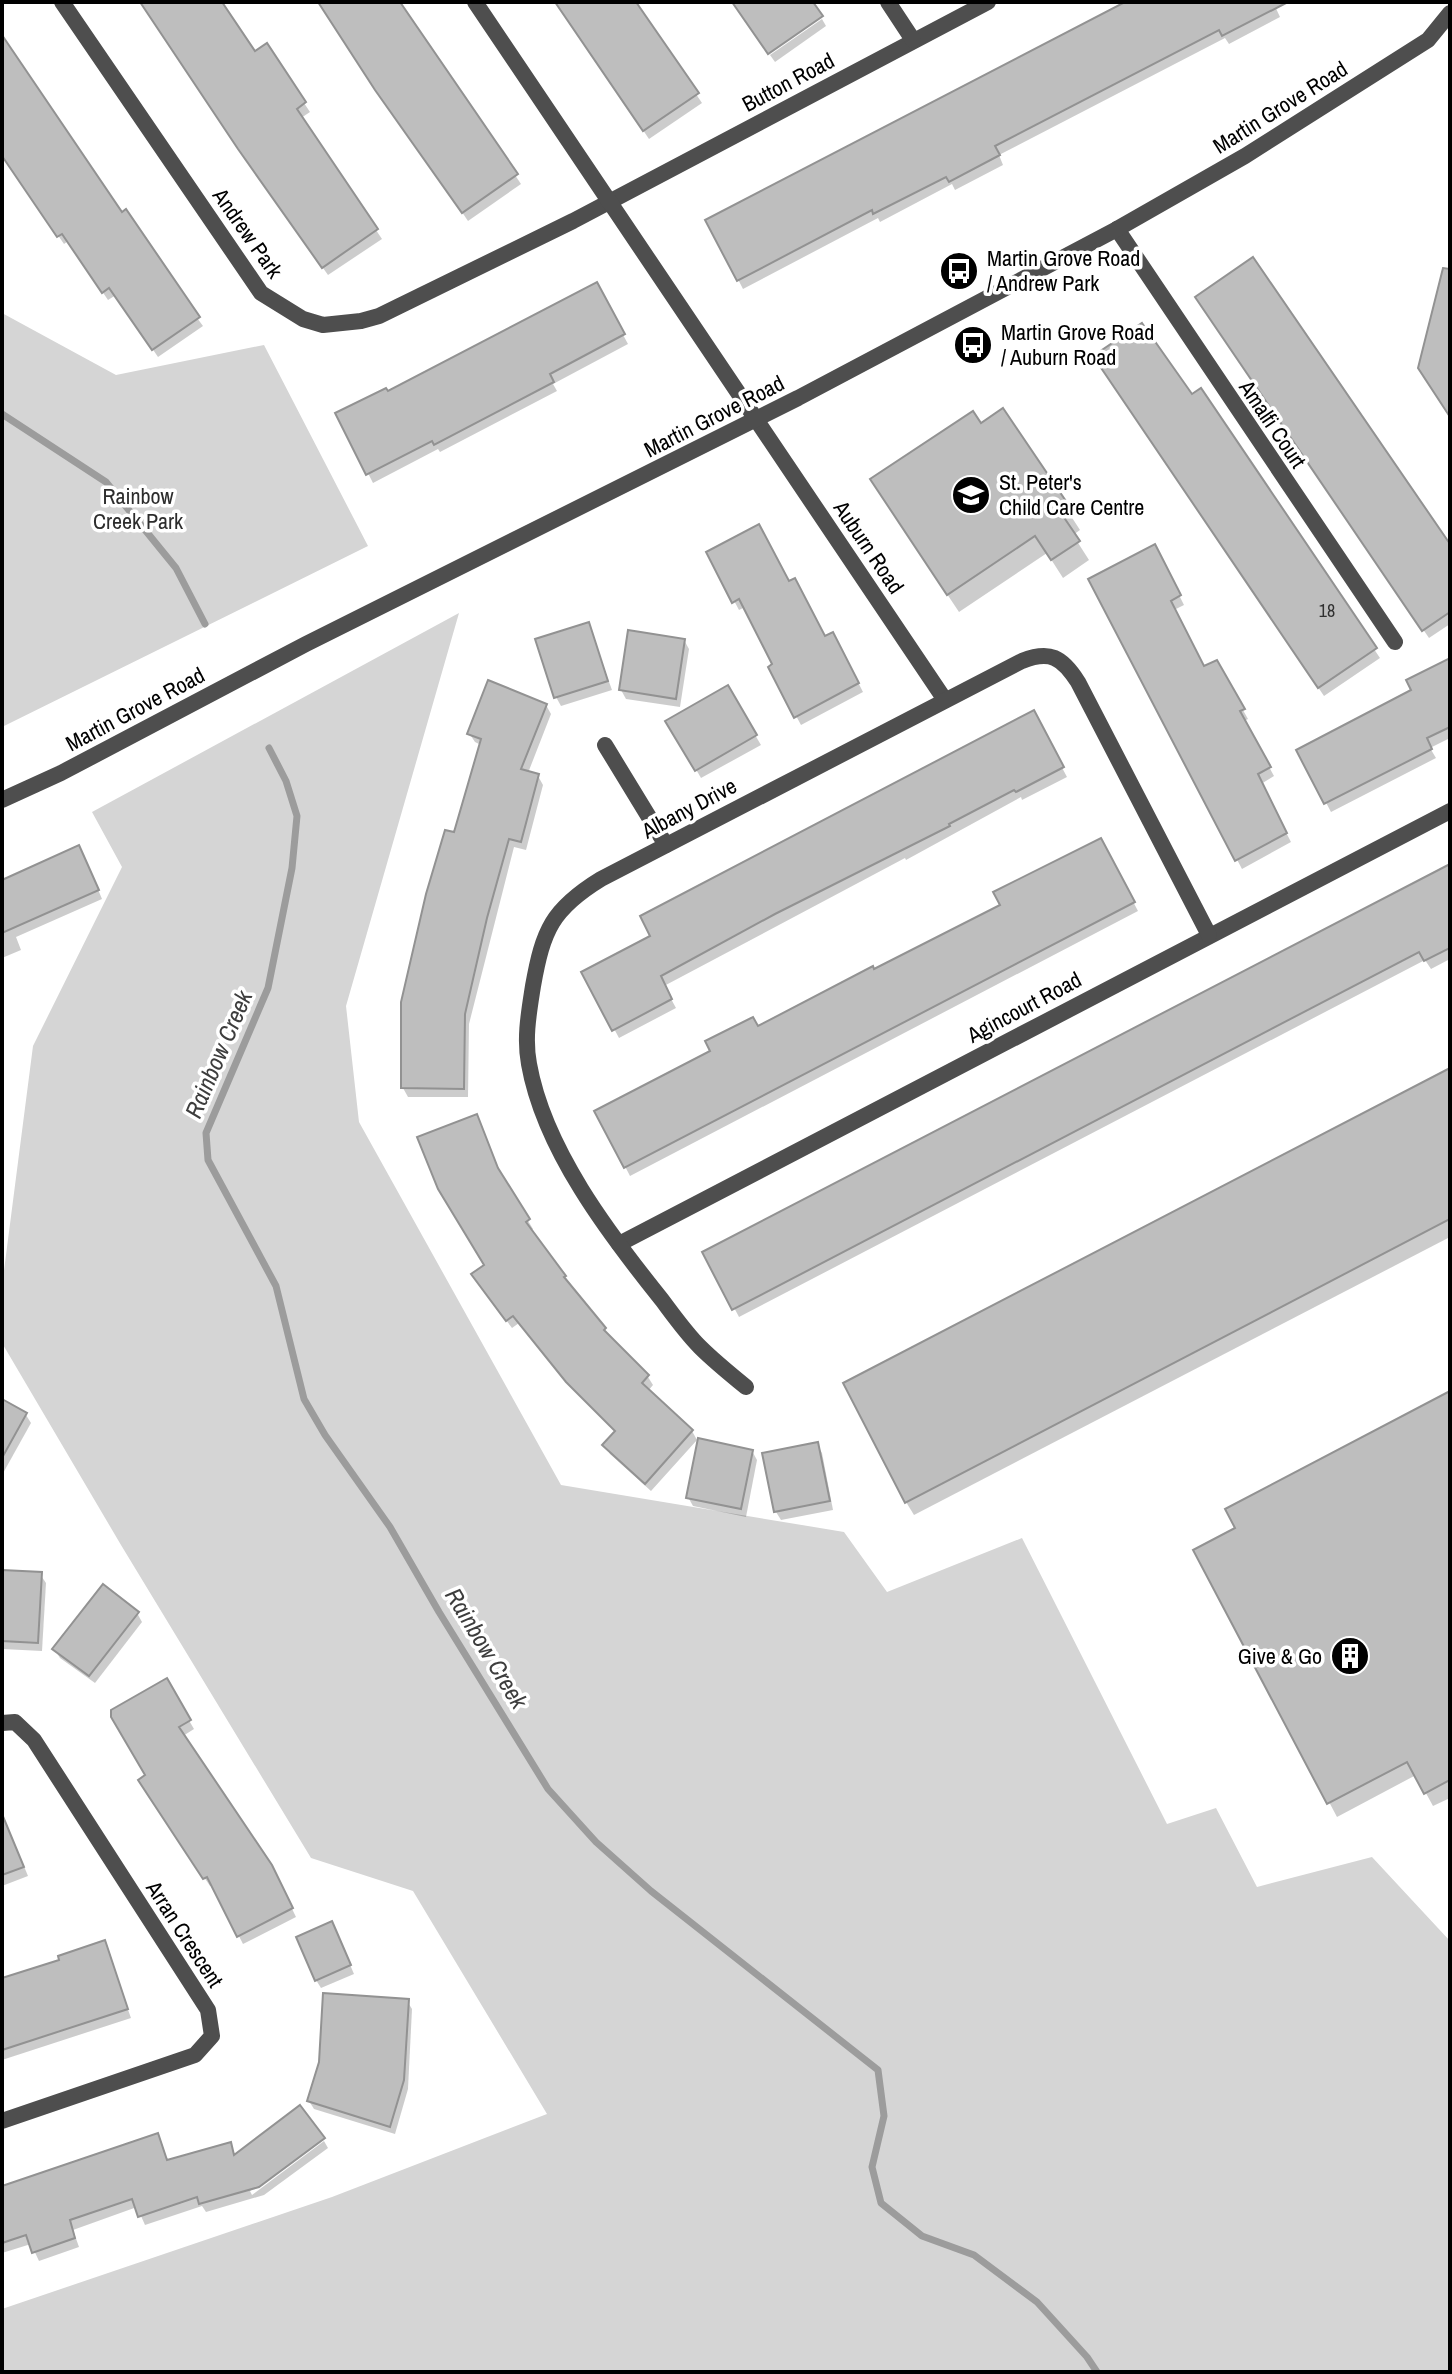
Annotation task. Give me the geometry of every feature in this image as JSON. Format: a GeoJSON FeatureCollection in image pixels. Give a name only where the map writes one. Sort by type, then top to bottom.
{"type":"FeatureCollection","features":[{"type":"Feature","properties":{"kind":"street","name":"Andrew Park"},"geometry":{"type":"LineString","coordinates":[[62,2],[261,293],[303,319],[323,325],[379,316],[609,202]]}},
{"type":"Feature","properties":{"kind":"street"},"geometry":{"type":"LineString","coordinates":[[475,2],[756,419]]}},
{"type":"Feature","properties":{"kind":"street"},"geometry":{"type":"LineString","coordinates":[[888,2],[913,40]]}},
{"type":"Feature","properties":{"kind":"street","name":"Button Road"},"geometry":{"type":"LineString","coordinates":[[609,202],[988,2]]}},
{"type":"Feature","properties":{"kind":"street","name":"Martin Grove Road"},"geometry":{"type":"LineString","coordinates":[[2,800],[756,419],[1117,229],[1245,156],[1428,40],[1450,13]]}},
{"type":"Feature","properties":{"kind":"street","name":"Martin Grove Road"},"geometry":{"type":"LineString","coordinates":[[1428,40],[1450,36]]}},
{"type":"Feature","properties":{"kind":"street","name":"Amalfi Court"},"geometry":{"type":"LineString","coordinates":[[1117,229],[1395,642]]}},
{"type":"Feature","properties":{"kind":"street","name":"Auburn Road"},"geometry":{"type":"LineString","coordinates":[[756,419],[945,700]]}},
{"type":"Feature","properties":{"kind":"street","name":"Albany Drive"},"geometry":{"type":"LineString","coordinates":[[746,1387],[699,1346],[619,1244],[582,1190],[545,1118],[528,1061],[526,1027],[542,948],[550,924],[562,908],[601,879],[945,700],[1035,655],[1049,655],[1063,662],[1078,682],[1209,935]]}},
{"type":"Feature","properties":{"kind":"street"},"geometry":{"type":"LineString","coordinates":[[605,745],[666,845]]}},
{"type":"Feature","properties":{"kind":"street","name":"Agincourt Road"},"geometry":{"type":"LineString","coordinates":[[619,1244],[1450,811]]}},
{"type":"Feature","properties":{"kind":"street","name":"Arran Crescent"},"geometry":{"type":"LineString","coordinates":[[2,1723],[15,1722],[34,1740],[208,2010],[212,2036],[195,2055],[2,2121]]}},
{"type":"Feature","properties":{"kind":"green space","name":"Rainbow Creek Park"},"geometry":{"type":"Polygon","coordinates":[[[2,313],[116,375],[264,345],[368,546],[2,727],[2,313]]]}},
{"type":"Feature","properties":{"kind":"green space"},"geometry":{"type":"Polygon","coordinates":[[[459,613],[346,1006],[359,1122],[561,1485],[844,1532],[887,1592],[1022,1538],[1167,1824],[1216,1808],[1257,1887],[1372,1857],[1450,1941],[1450,2372],[2,2372],[2,2309],[332,2197],[547,2114],[413,1891],[311,1858],[2,1343],[2,1286],[33,1046],[122,867],[92,812],[459,613]]]}},
{"type":"Feature","properties":{"kind":"building"},"geometry":{"type":"Polygon","coordinates":[[[140,2],[222,2],[255,51],[267,43],[306,102],[297,109],[378,229],[322,268],[140,2]]]}},
{"type":"Feature","properties":{"kind":"building"},"geometry":{"type":"Polygon","coordinates":[[[318,2],[400,2],[518,174],[462,213],[375,90],[318,2]]]}},
{"type":"Feature","properties":{"kind":"building"},"geometry":{"type":"Polygon","coordinates":[[[555,2],[636,2],[699,93],[643,131],[555,2]]]}},
{"type":"Feature","properties":{"kind":"building"},"geometry":{"type":"Polygon","coordinates":[[[732,2],[813,2],[823,16],[768,54],[732,2]]]}},
{"type":"Feature","properties":{"kind":"building"},"geometry":{"type":"Polygon","coordinates":[[[1125,2],[1288,2],[1222,36],[1219,30],[995,146],[1000,155],[949,182],[946,177],[873,214],[872,210],[737,281],[705,220],[1125,2]]]}},
{"type":"Feature","properties":{"kind":"building"},"geometry":{"type":"Polygon","coordinates":[[[2,35],[122,212],[126,209],[200,317],[152,350],[109,288],[102,293],[62,234],[57,237],[2,156],[2,35]]]}},
{"type":"Feature","properties":{"kind":"building"},"geometry":{"type":"Polygon","coordinates":[[[1253,257],[1450,544],[1450,612],[1422,631],[1195,297],[1253,257]]]}},
{"type":"Feature","properties":{"kind":"building"},"geometry":{"type":"Polygon","coordinates":[[[1443,268],[1450,269],[1450,417],[1418,368],[1443,268]]]}},
{"type":"Feature","properties":{"kind":"building"},"geometry":{"type":"Polygon","coordinates":[[[597,282],[625,334],[550,374],[554,382],[434,445],[432,441],[366,475],[335,413],[386,388],[388,391],[597,282]]]}},
{"type":"Feature","properties":{"kind":"building"},"geometry":{"type":"Polygon","coordinates":[[[1142,323],[1192,394],[1201,388],[1377,648],[1318,688],[1093,356],[1142,323]]]}},
{"type":"Feature","properties":{"kind":"building","name":"St. Peter's Child Care Centre"},"geometry":{"type":"Polygon","coordinates":[[[1003,408],[1072,510],[1063,516],[1080,541],[1051,560],[1035,536],[947,595],[870,479],[973,411],[981,423],[1003,408]]]}},
{"type":"Feature","properties":{"kind":"building"},"geometry":{"type":"Polygon","coordinates":[[[759,524],[789,581],[795,578],[825,636],[833,632],[859,683],[794,718],[768,667],[772,664],[739,599],[732,603],[706,552],[759,524]]]}},
{"type":"Feature","properties":{"kind":"building"},"geometry":{"type":"Polygon","coordinates":[[[1155,544],[1181,595],[1171,601],[1204,666],[1217,660],[1245,709],[1240,711],[1271,767],[1258,774],[1287,833],[1235,861],[1088,579],[1155,544]]]}},
{"type":"Feature","properties":{"kind":"building"},"geometry":{"type":"Polygon","coordinates":[[[589,622],[608,681],[554,698],[535,639],[589,622]]]}},
{"type":"Feature","properties":{"kind":"building"},"geometry":{"type":"Polygon","coordinates":[[[628,630],[685,639],[676,699],[619,690],[628,630]]]}},
{"type":"Feature","properties":{"kind":"building"},"geometry":{"type":"Polygon","coordinates":[[[1450,658],[1450,727],[1427,738],[1432,749],[1324,804],[1296,750],[1411,690],[1406,680],[1450,658]]]}},
{"type":"Feature","properties":{"kind":"building"},"geometry":{"type":"Polygon","coordinates":[[[488,680],[547,704],[521,769],[539,774],[521,842],[509,839],[487,918],[465,1014],[464,1089],[401,1088],[401,1002],[426,894],[445,830],[454,832],[481,739],[467,734],[488,680]]]}},
{"type":"Feature","properties":{"kind":"building"},"geometry":{"type":"Polygon","coordinates":[[[728,685],[757,735],[695,771],[665,721],[728,685]]]}},
{"type":"Feature","properties":{"kind":"building"},"geometry":{"type":"Polygon","coordinates":[[[1034,710],[1064,767],[1016,792],[1014,790],[661,976],[672,999],[612,1031],[581,972],[650,936],[640,916],[1034,710]]]}},
{"type":"Feature","properties":{"kind":"building"},"geometry":{"type":"Polygon","coordinates":[[[1101,838],[1135,902],[624,1168],[594,1111],[710,1051],[705,1041],[753,1017],[758,1026],[1000,905],[993,892],[1101,838]]]}},
{"type":"Feature","properties":{"kind":"building"},"geometry":{"type":"Polygon","coordinates":[[[79,845],[99,890],[2,933],[2,880],[79,845]]]}},
{"type":"Feature","properties":{"kind":"building"},"geometry":{"type":"Polygon","coordinates":[[[1450,864],[1450,948],[1424,961],[1419,952],[732,1310],[702,1252],[1450,864]]]}},
{"type":"Feature","properties":{"kind":"building"},"geometry":{"type":"Polygon","coordinates":[[[1450,1068],[1450,1219],[905,1503],[843,1383],[1450,1068]]]}},
{"type":"Feature","properties":{"kind":"building"},"geometry":{"type":"Polygon","coordinates":[[[477,1114],[498,1168],[530,1219],[526,1222],[564,1277],[606,1328],[604,1330],[649,1375],[642,1383],[693,1430],[645,1484],[602,1445],[615,1431],[566,1382],[513,1316],[506,1321],[471,1274],[484,1265],[438,1189],[417,1137],[477,1114]]]}},
{"type":"Feature","properties":{"kind":"building","name":"Give & Go"},"geometry":{"type":"Polygon","coordinates":[[[1450,1391],[1450,1780],[1424,1794],[1407,1762],[1327,1804],[1193,1550],[1235,1528],[1225,1509],[1450,1391]]]}},
{"type":"Feature","properties":{"kind":"building"},"geometry":{"type":"Polygon","coordinates":[[[2,1399],[27,1413],[2,1458],[2,1399]]]}},
{"type":"Feature","properties":{"kind":"building"},"geometry":{"type":"Polygon","coordinates":[[[698,1438],[753,1450],[741,1509],[686,1498],[698,1438]]]}},
{"type":"Feature","properties":{"kind":"building"},"geometry":{"type":"Polygon","coordinates":[[[818,1442],[830,1501],[774,1512],[762,1453],[818,1442]]]}},
{"type":"Feature","properties":{"kind":"building"},"geometry":{"type":"Polygon","coordinates":[[[2,1570],[42,1572],[38,1643],[2,1641],[2,1570]]]}},
{"type":"Feature","properties":{"kind":"building"},"geometry":{"type":"Polygon","coordinates":[[[103,1584],[139,1612],[89,1676],[52,1649],[103,1584]]]}},
{"type":"Feature","properties":{"kind":"building"},"geometry":{"type":"Polygon","coordinates":[[[167,1678],[191,1720],[179,1727],[272,1865],[293,1908],[237,1937],[207,1877],[203,1879],[138,1780],[145,1775],[111,1717],[111,1710],[167,1678]]]}},
{"type":"Feature","properties":{"kind":"building"},"geometry":{"type":"Polygon","coordinates":[[[2,1814],[24,1867],[2,1875],[2,1814]]]}},
{"type":"Feature","properties":{"kind":"building"},"geometry":{"type":"Polygon","coordinates":[[[332,1921],[351,1965],[315,1981],[296,1937],[332,1921]]]}},
{"type":"Feature","properties":{"kind":"building"},"geometry":{"type":"Polygon","coordinates":[[[105,1940],[128,2009],[2,2050],[2,1978],[59,1960],[58,1956],[105,1940]]]}},
{"type":"Feature","properties":{"kind":"building"},"geometry":{"type":"Polygon","coordinates":[[[323,1993],[409,1999],[404,2080],[390,2127],[307,2101],[319,2062],[323,1993]]]}},
{"type":"Feature","properties":{"kind":"building"},"geometry":{"type":"Polygon","coordinates":[[[300,2105],[325,2138],[259,2187],[199,2204],[197,2197],[138,2217],[132,2199],[70,2220],[75,2238],[32,2253],[26,2235],[2,2243],[2,2186],[158,2133],[167,2160],[231,2142],[234,2155],[300,2105]]]}},
{"type":"Feature","properties":{"kind":"waterway","name":"Rainbow Creek"},"geometry":{"type":"LineString","coordinates":[[2,414],[106,482],[176,568],[205,624]]}},
{"type":"Feature","properties":{"kind":"waterway","name":"Rainbow Creek"},"geometry":{"type":"LineString","coordinates":[[269,748],[286,781],[297,816],[292,868],[268,988],[206,1133],[208,1160],[276,1286],[304,1399],[325,1435],[390,1527],[548,1789],[596,1842],[651,1891],[878,2070],[884,2116],[872,2167],[881,2203],[922,2236],[974,2255],[1037,2302],[1097,2372]]}},
{"type":"Feature","properties":{"kind":"place","name":"Martin Grove Road / Andrew Park"},"geometry":{"type":"Point","coordinates":[959,271]}},
{"type":"Feature","properties":{"kind":"place","name":"Martin Grove Road / Auburn Road"},"geometry":{"type":"Point","coordinates":[973,345]}},
{"type":"Feature","properties":{"kind":"place","name":"St. Peter's Child Care Centre"},"geometry":{"type":"Point","coordinates":[971,495]}},
{"type":"Feature","properties":{"kind":"place","name":"Give & Go"},"geometry":{"type":"Point","coordinates":[1350,1656]}}]}
